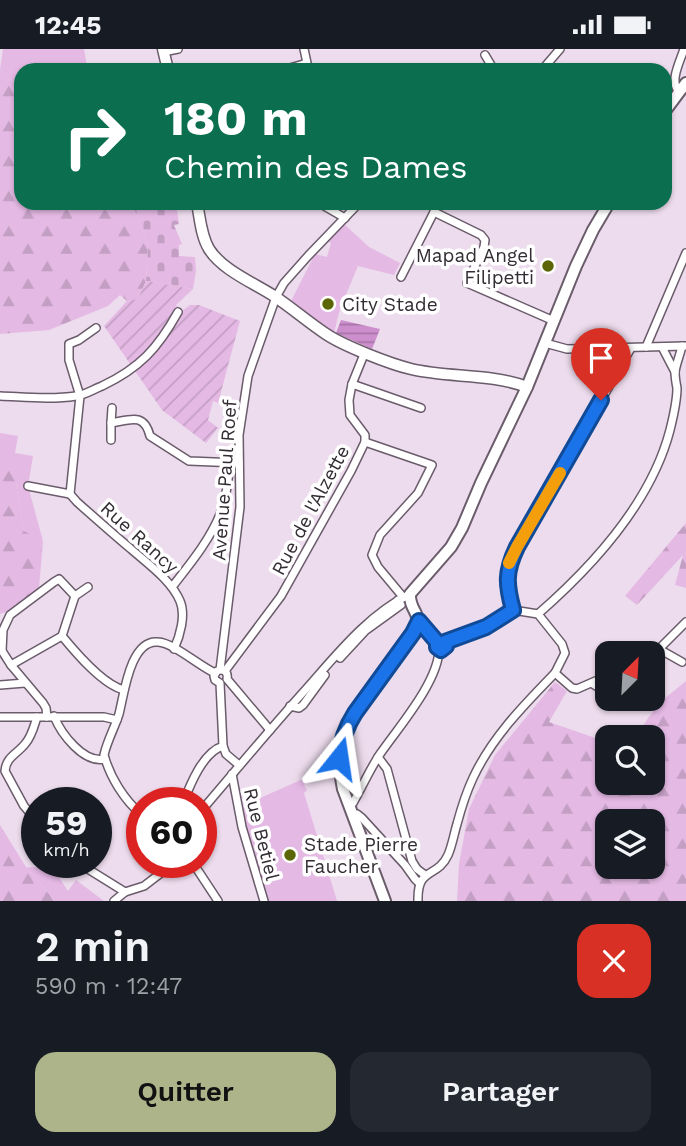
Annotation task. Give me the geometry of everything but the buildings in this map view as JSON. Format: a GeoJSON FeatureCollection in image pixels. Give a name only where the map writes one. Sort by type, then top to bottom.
{"type":"FeatureCollection","features":[{"type":"Feature","properties":{"kind":"main road"},"geometry":{"type":"LineString","coordinates":[[198,210],[208,249],[218,260],[329,335],[408,368],[431,373],[489,377],[527,387]]}},
{"type":"Feature","properties":{"kind":"main road"},"geometry":{"type":"LineString","coordinates":[[403,599],[451,547],[462,528],[527,387],[589,239],[605,210]]}},
{"type":"Feature","properties":{"kind":"main road"},"geometry":{"type":"LineString","coordinates":[[385,901],[351,810],[340,774],[339,758],[346,727],[419,621],[410,600],[403,599]]}},
{"type":"Feature","properties":{"kind":"street"},"geometry":{"type":"LineString","coordinates":[[163,51],[178,49]]}},
{"type":"Feature","properties":{"kind":"street"},"geometry":{"type":"LineString","coordinates":[[548,63],[560,49]]}},
{"type":"Feature","properties":{"kind":"street"},"geometry":{"type":"LineString","coordinates":[[682,88],[675,88],[674,82],[684,49]]}},
{"type":"Feature","properties":{"kind":"street"},"geometry":{"type":"LineString","coordinates":[[485,55],[490,63]]}},
{"type":"Feature","properties":{"kind":"street"},"geometry":{"type":"LineString","coordinates":[[331,210],[345,218]]}},
{"type":"Feature","properties":{"kind":"street","name":"Avenue Paul Roef"},"geometry":{"type":"LineString","coordinates":[[223,746],[221,675],[240,507],[240,422],[248,376],[276,297],[284,283],[352,210]]}},
{"type":"Feature","properties":{"kind":"street"},"geometry":{"type":"LineString","coordinates":[[401,277],[434,212],[481,235],[485,240],[467,283],[554,321]]}},
{"type":"Feature","properties":{"kind":"street"},"geometry":{"type":"LineString","coordinates":[[646,347],[686,253]]}},
{"type":"Feature","properties":{"kind":"street"},"geometry":{"type":"LineString","coordinates":[[0,396],[80,396],[111,381],[148,356],[167,333],[178,312]]}},
{"type":"Feature","properties":{"kind":"street"},"geometry":{"type":"LineString","coordinates":[[28,486],[70,494],[80,396],[69,360],[69,344],[96,328]]}},
{"type":"Feature","properties":{"kind":"street"},"geometry":{"type":"LineString","coordinates":[[538,614],[562,594],[599,554],[636,507],[659,465],[671,429],[677,391],[676,372],[684,346],[567,349],[545,343]]}},
{"type":"Feature","properties":{"kind":"street"},"geometry":{"type":"LineString","coordinates":[[662,347],[676,372]]}},
{"type":"Feature","properties":{"kind":"street"},"geometry":{"type":"LineString","coordinates":[[513,610],[508,583],[509,565],[517,547],[631,348]]}},
{"type":"Feature","properties":{"kind":"street","name":"Rue de l'Alzette"},"geometry":{"type":"LineString","coordinates":[[221,675],[282,596],[365,442],[365,435],[350,415],[349,400],[352,384],[365,352]]}},
{"type":"Feature","properties":{"kind":"street"},"geometry":{"type":"LineString","coordinates":[[352,384],[421,408]]}},
{"type":"Feature","properties":{"kind":"street"},"geometry":{"type":"LineString","coordinates":[[111,440],[112,408]]}},
{"type":"Feature","properties":{"kind":"street"},"geometry":{"type":"LineString","coordinates":[[111,423],[135,419],[143,421],[148,426],[150,436],[189,461],[239,463]]}},
{"type":"Feature","properties":{"kind":"street"},"geometry":{"type":"LineString","coordinates":[[365,442],[432,465],[418,493],[380,535],[372,555],[403,599]]}},
{"type":"Feature","properties":{"kind":"street"},"geometry":{"type":"LineString","coordinates":[[172,587],[194,559],[215,525],[222,510],[230,463]]}},
{"type":"Feature","properties":{"kind":"street"},"geometry":{"type":"LineString","coordinates":[[228,479],[240,479]]}},
{"type":"Feature","properties":{"kind":"street","name":"Rue Rancy"},"geometry":{"type":"LineString","coordinates":[[70,494],[172,587],[183,611],[174,649]]}},
{"type":"Feature","properties":{"kind":"street"},"geometry":{"type":"LineString","coordinates":[[75,596],[59,579],[54,582],[10,615],[3,630],[1,651],[43,703],[71,744],[95,759],[105,759]]}},
{"type":"Feature","properties":{"kind":"street"},"geometry":{"type":"LineString","coordinates":[[11,666],[62,636],[75,596],[88,587]]}},
{"type":"Feature","properties":{"kind":"street","name":"Rue Betiel"},"geometry":{"type":"LineString","coordinates":[[217,792],[355,634],[403,599]]}},
{"type":"Feature","properties":{"kind":"street"},"geometry":{"type":"LineString","coordinates":[[418,901],[419,883],[425,875],[443,863],[449,853],[463,804],[486,753],[520,709],[555,673],[565,653],[562,644],[538,614],[513,610],[486,627],[440,645]]}},
{"type":"Feature","properties":{"kind":"street"},"geometry":{"type":"LineString","coordinates":[[419,621],[440,645],[435,670],[378,757],[351,810],[409,864],[425,875]]}},
{"type":"Feature","properties":{"kind":"street"},"geometry":{"type":"LineString","coordinates":[[665,642],[686,622]]}},
{"type":"Feature","properties":{"kind":"street"},"geometry":{"type":"LineString","coordinates":[[62,636],[82,660],[112,685],[124,690]]}},
{"type":"Feature","properties":{"kind":"street"},"geometry":{"type":"LineString","coordinates":[[126,799],[105,759],[105,750],[117,720],[131,666],[150,642],[163,643],[221,675],[270,730]]}},
{"type":"Feature","properties":{"kind":"street"},"geometry":{"type":"LineString","coordinates":[[665,655],[682,662]]}},
{"type":"Feature","properties":{"kind":"street"},"geometry":{"type":"LineString","coordinates":[[555,673],[572,688],[593,684]]}},
{"type":"Feature","properties":{"kind":"street"},"geometry":{"type":"LineString","coordinates":[[0,685],[25,683]]}},
{"type":"Feature","properties":{"kind":"street"},"geometry":{"type":"LineString","coordinates":[[0,717],[104,717],[117,720]]}},
{"type":"Feature","properties":{"kind":"street"},"geometry":{"type":"LineString","coordinates":[[21,801],[2,768],[25,744],[37,717]]}},
{"type":"Feature","properties":{"kind":"street"},"geometry":{"type":"LineString","coordinates":[[189,787],[216,748],[223,746],[226,754],[239,765]]}},
{"type":"Feature","properties":{"kind":"street"},"geometry":{"type":"LineString","coordinates":[[2,755],[13,755]]}},
{"type":"Feature","properties":{"kind":"street"},"geometry":{"type":"LineString","coordinates":[[378,757],[387,769],[409,864],[419,883]]}},
{"type":"Feature","properties":{"kind":"street","name":"Rue Betiel"},"geometry":{"type":"LineString","coordinates":[[232,774],[242,827],[264,901]]}},
{"type":"Feature","properties":{"kind":"street"},"geometry":{"type":"LineString","coordinates":[[102,878],[125,892]]}},
{"type":"Feature","properties":{"kind":"street"},"geometry":{"type":"LineString","coordinates":[[114,901],[125,892],[144,886],[154,878]]}},
{"type":"Feature","properties":{"kind":"street"},"geometry":{"type":"LineString","coordinates":[[203,878],[218,901]]}},
{"type":"Feature","properties":{"kind":"green space"},"geometry":{"type":"Polygon","coordinates":[[[3,49],[84,49],[86,63],[14,63],[14,82],[0,69],[3,49]]]}},
{"type":"Feature","properties":{"kind":"green space"},"geometry":{"type":"Polygon","coordinates":[[[0,69],[14,82],[14,210],[135,210],[148,245],[146,281],[138,299],[127,301],[120,295],[108,306],[49,330],[0,334],[0,69]]]}},
{"type":"Feature","properties":{"kind":"green space"},"geometry":{"type":"Polygon","coordinates":[[[135,210],[177,210],[179,224],[174,225],[182,244],[179,245],[179,256],[195,257],[193,289],[146,281],[148,245],[135,210]]]}},
{"type":"Feature","properties":{"kind":"green space"},"geometry":{"type":"Polygon","coordinates":[[[344,224],[369,247],[400,263],[394,275],[358,266],[340,309],[334,333],[291,301],[315,254],[327,257],[331,243],[327,241],[344,224]]]}},
{"type":"Feature","properties":{"kind":"green space"},"geometry":{"type":"Polygon","coordinates":[[[146,281],[193,289],[176,305],[182,311],[190,305],[199,305],[240,321],[218,403],[213,401],[208,420],[218,428],[206,443],[162,410],[104,326],[127,301],[138,299],[146,281]]]}},
{"type":"Feature","properties":{"kind":"green space"},"geometry":{"type":"Polygon","coordinates":[[[0,433],[18,436],[15,453],[33,456],[28,486],[43,541],[24,532],[16,484],[22,477],[0,462],[0,433]]]}},
{"type":"Feature","properties":{"kind":"green space"},"geometry":{"type":"Polygon","coordinates":[[[0,462],[23,477],[16,484],[24,531],[43,541],[39,588],[9,611],[0,614],[0,462]]]}},
{"type":"Feature","properties":{"kind":"green space"},"geometry":{"type":"Polygon","coordinates":[[[686,523],[686,588],[675,585],[683,555],[637,605],[625,596],[686,523]]]}},
{"type":"Feature","properties":{"kind":"green space"},"geometry":{"type":"Polygon","coordinates":[[[686,681],[686,901],[457,901],[459,864],[469,809],[495,755],[555,682],[567,691],[549,722],[595,738],[595,795],[665,795],[665,725],[644,725],[654,711],[665,711],[665,698],[686,681]]]}},
{"type":"Feature","properties":{"kind":"green space","name":"Stade Pierre Faucher"},"geometry":{"type":"Polygon","coordinates":[[[303,779],[307,790],[304,793],[337,901],[269,901],[248,838],[242,808],[251,805],[253,796],[260,798],[303,779]]]}},
{"type":"Feature","properties":{"kind":"green space"},"geometry":{"type":"Polygon","coordinates":[[[0,825],[21,859],[21,878],[35,878],[55,901],[0,901],[0,825]]]}},
{"type":"Feature","properties":{"kind":"green space"},"geometry":{"type":"Polygon","coordinates":[[[35,878],[60,878],[68,891],[76,880],[104,901],[55,901],[35,878]]]}},
{"type":"Feature","properties":{"kind":"shaded area"},"geometry":{"type":"Polygon","coordinates":[[[341,320],[380,329],[372,349],[336,333],[341,320]]]}},
{"type":"Feature","properties":{"kind":"slow traffic"},"geometry":{"type":"LineString","coordinates":[[509,563],[560,473]]}},
{"type":"Feature","properties":{"kind":"place","name":"Mapad Angel Filipetti"},"geometry":{"type":"Point","coordinates":[548,266]}},
{"type":"Feature","properties":{"kind":"place","name":"City Stade"},"geometry":{"type":"Point","coordinates":[328,304]}},
{"type":"Feature","properties":{"kind":"place","name":"Stade Pierre Faucher"},"geometry":{"type":"Point","coordinates":[290,855]}},
{"type":"Feature","properties":{"kind":"route"},"geometry":{"type":"LineString","coordinates":[[339,758],[346,727],[419,621],[441,650],[445,648],[445,642],[486,627],[513,610],[509,597],[509,565],[601,400]]}}]}
